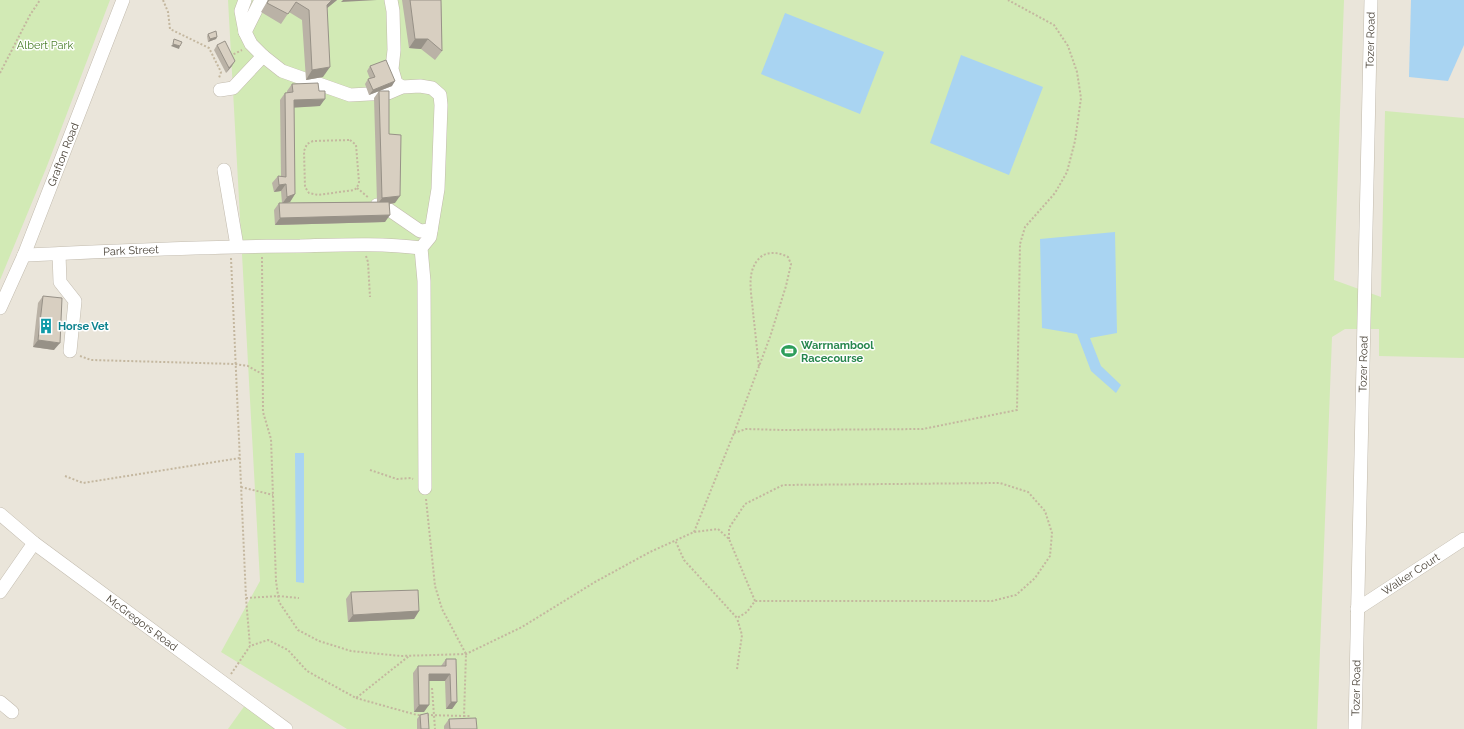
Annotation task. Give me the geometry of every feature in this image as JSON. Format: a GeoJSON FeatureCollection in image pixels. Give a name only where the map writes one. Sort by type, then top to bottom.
{"type":"FeatureCollection","features":[{"type":"Feature","properties":{"kind":"street","name":"Grafton Road"},"geometry":{"type":"LineString","coordinates":[[0,308],[24,255],[123,0]]}},
{"type":"Feature","properties":{"kind":"street"},"geometry":{"type":"LineString","coordinates":[[246,0],[241,11],[245,32],[251,44],[282,71],[350,95],[388,93],[402,87],[420,86],[432,88],[440,95],[441,105],[438,189],[430,236],[421,248],[424,281],[425,488]]}},
{"type":"Feature","properties":{"kind":"street"},"geometry":{"type":"LineString","coordinates":[[245,32],[261,0]]}},
{"type":"Feature","properties":{"kind":"street"},"geometry":{"type":"LineString","coordinates":[[392,0],[394,50],[392,69],[396,83],[402,87]]}},
{"type":"Feature","properties":{"kind":"street","name":"Tozer Road"},"geometry":{"type":"LineString","coordinates":[[1355,729],[1371,0]]}},
{"type":"Feature","properties":{"kind":"street"},"geometry":{"type":"LineString","coordinates":[[220,90],[233,88],[263,56]]}},
{"type":"Feature","properties":{"kind":"street"},"geometry":{"type":"LineString","coordinates":[[224,170],[234,246]]}},
{"type":"Feature","properties":{"kind":"street"},"geometry":{"type":"LineString","coordinates":[[377,205],[388,209],[420,231],[431,230]]}},
{"type":"Feature","properties":{"kind":"street","name":"Park Street"},"geometry":{"type":"LineString","coordinates":[[24,255],[234,246],[362,245],[406,246],[421,248]]}},
{"type":"Feature","properties":{"kind":"street"},"geometry":{"type":"LineString","coordinates":[[59,254],[60,282],[75,302],[70,351]]}},
{"type":"Feature","properties":{"kind":"street","name":"McGregors Road"},"geometry":{"type":"LineString","coordinates":[[0,514],[34,542],[286,729]]}},
{"type":"Feature","properties":{"kind":"street","name":"Walker Court"},"geometry":{"type":"LineString","coordinates":[[1357,609],[1464,539]]}},
{"type":"Feature","properties":{"kind":"street"},"geometry":{"type":"LineString","coordinates":[[0,592],[34,542]]}},
{"type":"Feature","properties":{"kind":"street"},"geometry":{"type":"LineString","coordinates":[[0,702],[12,712]]}},
{"type":"Feature","properties":{"kind":"path"},"geometry":{"type":"LineString","coordinates":[[0,73],[30,15],[40,0]]}},
{"type":"Feature","properties":{"kind":"path"},"geometry":{"type":"LineString","coordinates":[[163,0],[168,12],[170,30],[208,48],[221,72],[217,85],[220,90]]}},
{"type":"Feature","properties":{"kind":"path"},"geometry":{"type":"LineString","coordinates":[[734,433],[746,429],[923,429],[1017,410],[1020,244],[1024,227],[1055,193],[1067,172],[1075,141],[1081,98],[1077,72],[1068,46],[1054,25],[1008,0]]}},
{"type":"Feature","properties":{"kind":"path"},"geometry":{"type":"LineString","coordinates":[[227,57],[251,44]]}},
{"type":"Feature","properties":{"kind":"path"},"geometry":{"type":"LineString","coordinates":[[216,63],[220,62]]}},
{"type":"Feature","properties":{"kind":"path"},"geometry":{"type":"LineString","coordinates":[[350,140],[356,145],[359,182],[357,188],[354,190],[318,195],[309,193],[305,187],[304,151],[307,144],[313,141],[350,140]]}},
{"type":"Feature","properties":{"kind":"path"},"geometry":{"type":"LineString","coordinates":[[362,245],[368,262],[370,297]]}},
{"type":"Feature","properties":{"kind":"path"},"geometry":{"type":"LineString","coordinates":[[234,246],[235,364],[246,598],[250,646]]}},
{"type":"Feature","properties":{"kind":"path"},"geometry":{"type":"LineString","coordinates":[[262,246],[262,412],[272,439],[276,582],[279,602],[298,630],[318,641],[351,651],[410,656],[466,654],[522,627],[594,582],[675,540],[694,532],[718,529],[729,539]]}},
{"type":"Feature","properties":{"kind":"path"},"geometry":{"type":"LineString","coordinates":[[694,532],[759,368],[786,286],[791,264],[788,257],[769,252],[761,257],[753,268],[750,283],[759,368]]}},
{"type":"Feature","properties":{"kind":"path"},"geometry":{"type":"LineString","coordinates":[[70,351],[90,360],[235,364],[248,366],[262,374]]}},
{"type":"Feature","properties":{"kind":"path"},"geometry":{"type":"LineString","coordinates":[[65,476],[82,483],[240,458]]}},
{"type":"Feature","properties":{"kind":"path"},"geometry":{"type":"LineString","coordinates":[[370,470],[397,479],[411,478],[425,488],[435,586],[442,610],[466,654],[464,716]]}},
{"type":"Feature","properties":{"kind":"path"},"geometry":{"type":"LineString","coordinates":[[1000,483],[1028,492],[1045,511],[1052,534],[1050,556],[1035,578],[1016,595],[992,601],[755,601],[729,539],[729,528],[745,504],[783,485],[1000,483]]}},
{"type":"Feature","properties":{"kind":"path"},"geometry":{"type":"LineString","coordinates":[[241,487],[273,495]]}},
{"type":"Feature","properties":{"kind":"path"},"geometry":{"type":"LineString","coordinates":[[675,540],[684,560],[737,618],[742,635],[737,669]]}},
{"type":"Feature","properties":{"kind":"path"},"geometry":{"type":"LineString","coordinates":[[246,598],[278,596],[299,598]]}},
{"type":"Feature","properties":{"kind":"path"},"geometry":{"type":"LineString","coordinates":[[737,618],[747,612],[755,601]]}},
{"type":"Feature","properties":{"kind":"path"},"geometry":{"type":"LineString","coordinates":[[224,683],[250,646],[268,640],[288,650],[307,671],[356,698],[417,715],[471,716]]}},
{"type":"Feature","properties":{"kind":"path"},"geometry":{"type":"LineString","coordinates":[[356,698],[410,656]]}},
{"type":"Feature","properties":{"kind":"path"},"geometry":{"type":"LineString","coordinates":[[432,688],[435,729]]}},
{"type":"Feature","properties":{"kind":"shaded area","name":"Warrnambool Racecourse"},"geometry":{"type":"Polygon","coordinates":[[[0,0],[1464,0],[1464,729],[0,729],[0,0]]]}},
{"type":"Feature","properties":{"kind":"green space","name":"Albert Park"},"geometry":{"type":"Polygon","coordinates":[[[0,0],[110,0],[47,166],[0,280],[0,0]]]}},
{"type":"Feature","properties":{"kind":"green space","name":"Warrnambool Racecourse"},"geometry":{"type":"Polygon","coordinates":[[[228,0],[1344,0],[1334,280],[1381,297],[1385,111],[1464,118],[1464,358],[1379,356],[1379,329],[1345,329],[1332,337],[1317,729],[347,729],[221,652],[260,581],[228,0]]]}},
{"type":"Feature","properties":{"kind":"green space"},"geometry":{"type":"Polygon","coordinates":[[[248,701],[286,729],[228,729],[248,701]]]}},
{"type":"Feature","properties":{"kind":"water"},"geometry":{"type":"Polygon","coordinates":[[[1411,0],[1464,0],[1464,45],[1448,81],[1409,77],[1411,0]]]}},
{"type":"Feature","properties":{"kind":"water"},"geometry":{"type":"Polygon","coordinates":[[[785,13],[884,52],[860,114],[761,74],[785,13]]]}},
{"type":"Feature","properties":{"kind":"water"},"geometry":{"type":"Polygon","coordinates":[[[961,55],[1043,87],[1009,175],[930,143],[961,55]]]}},
{"type":"Feature","properties":{"kind":"water"},"geometry":{"type":"Polygon","coordinates":[[[1115,232],[1117,333],[1090,338],[1101,366],[1121,385],[1116,393],[1091,371],[1077,334],[1042,328],[1040,239],[1115,232]]]}},
{"type":"Feature","properties":{"kind":"water"},"geometry":{"type":"Polygon","coordinates":[[[295,453],[304,453],[304,583],[296,582],[295,453]]]}},
{"type":"Feature","properties":{"kind":"building"},"geometry":{"type":"Polygon","coordinates":[[[269,0],[332,0],[327,5],[330,67],[312,70],[309,10],[296,2],[288,14],[267,3],[269,0]]]}},
{"type":"Feature","properties":{"kind":"building"},"geometry":{"type":"Polygon","coordinates":[[[410,0],[441,0],[442,51],[428,39],[415,39],[410,0]]]}},
{"type":"Feature","properties":{"kind":"building"},"geometry":{"type":"Polygon","coordinates":[[[216,31],[217,37],[210,39],[208,34],[216,31]]]}},
{"type":"Feature","properties":{"kind":"building"},"geometry":{"type":"Polygon","coordinates":[[[174,39],[182,42],[180,46],[173,44],[174,39]]]}},
{"type":"Feature","properties":{"kind":"building"},"geometry":{"type":"Polygon","coordinates":[[[225,41],[235,61],[229,68],[217,45],[225,41]]]}},
{"type":"Feature","properties":{"kind":"building"},"geometry":{"type":"Polygon","coordinates":[[[386,60],[395,81],[373,90],[368,79],[375,77],[370,66],[386,60]]]}},
{"type":"Feature","properties":{"kind":"building"},"geometry":{"type":"Polygon","coordinates":[[[318,83],[319,91],[325,91],[325,99],[294,100],[295,194],[287,197],[286,184],[279,185],[278,176],[286,177],[285,93],[293,92],[292,84],[318,83]]]}},
{"type":"Feature","properties":{"kind":"building"},"geometry":{"type":"Polygon","coordinates":[[[379,91],[389,91],[389,134],[401,135],[400,196],[382,198],[379,91]]]}},
{"type":"Feature","properties":{"kind":"building"},"geometry":{"type":"Polygon","coordinates":[[[389,202],[390,215],[280,218],[279,203],[389,202]]]}},
{"type":"Feature","properties":{"kind":"building","name":"Horse Vet"},"geometry":{"type":"Polygon","coordinates":[[[43,296],[62,298],[60,343],[38,340],[43,296]]]}},
{"type":"Feature","properties":{"kind":"building"},"geometry":{"type":"Polygon","coordinates":[[[418,590],[419,611],[353,615],[351,592],[418,590]]]}},
{"type":"Feature","properties":{"kind":"building"},"geometry":{"type":"Polygon","coordinates":[[[446,659],[456,659],[457,702],[451,702],[450,674],[429,674],[429,705],[419,705],[418,666],[446,666],[446,659]]]}},
{"type":"Feature","properties":{"kind":"building"},"geometry":{"type":"Polygon","coordinates":[[[428,713],[429,729],[421,729],[420,715],[428,713]]]}},
{"type":"Feature","properties":{"kind":"building"},"geometry":{"type":"Polygon","coordinates":[[[476,718],[477,729],[450,729],[449,719],[476,718]]]}},
{"type":"Feature","properties":{"kind":"place","name":"Horse Vet"},"geometry":{"type":"Point","coordinates":[46,326]}},
{"type":"Feature","properties":{"kind":"place","name":"Warrnambool Racecourse"},"geometry":{"type":"Point","coordinates":[789,351]}}]}
